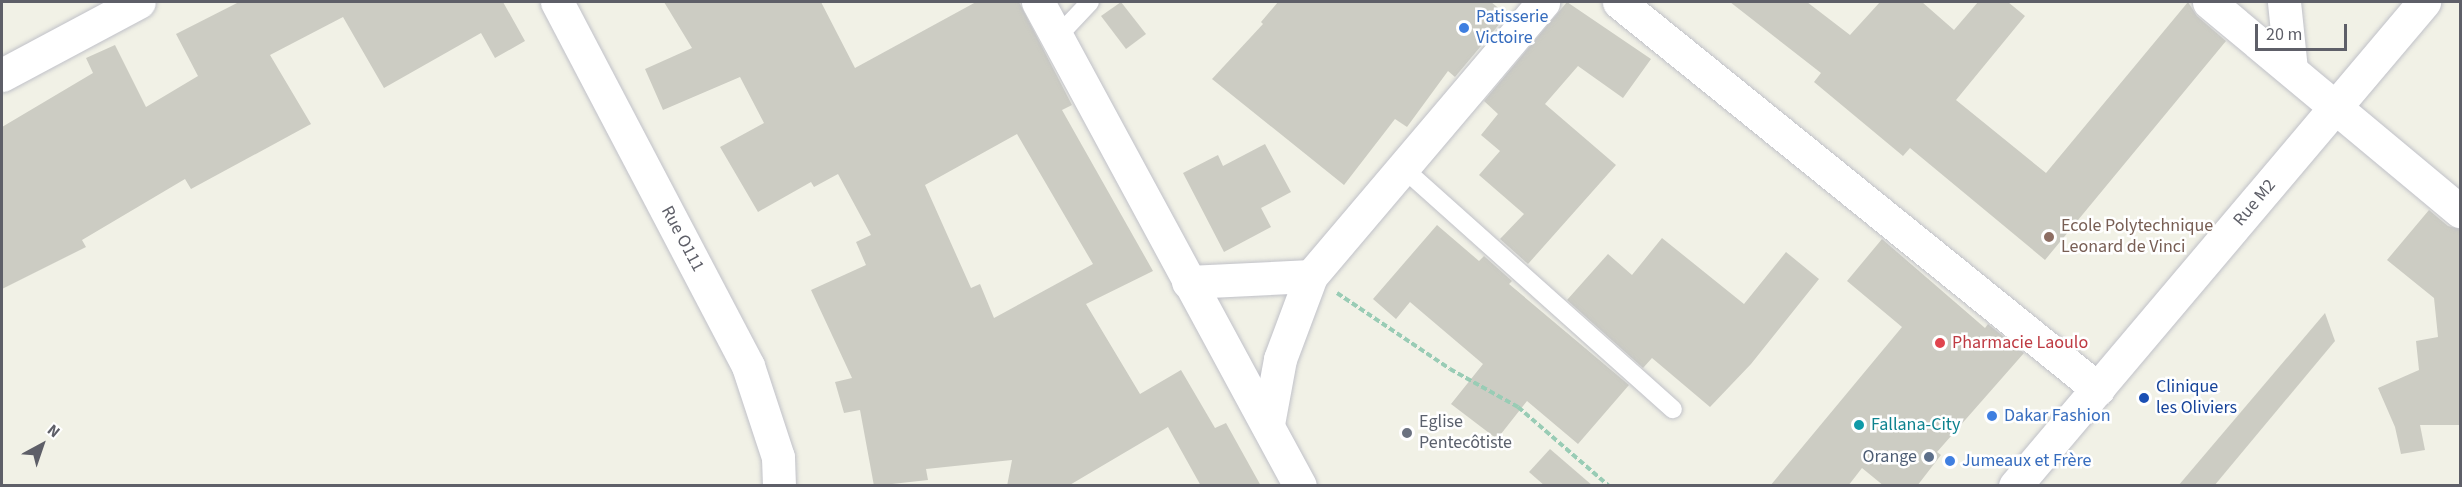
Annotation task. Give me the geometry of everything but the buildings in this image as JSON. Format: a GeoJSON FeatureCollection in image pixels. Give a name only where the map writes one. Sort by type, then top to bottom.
{"type":"FeatureCollection","features":[{"type":"Feature","properties":{"kind":"street"},"geometry":{"type":"LineString","coordinates":[[2,75],[88,13],[139,2]]}},
{"type":"Feature","properties":{"kind":"street","name":"Rue O111"},"geometry":{"type":"LineString","coordinates":[[557,2],[748,366],[778,457],[779,486]]}},
{"type":"Feature","properties":{"kind":"street"},"geometry":{"type":"LineString","coordinates":[[1038,2],[1300,486]]}},
{"type":"Feature","properties":{"kind":"street"},"geometry":{"type":"LineString","coordinates":[[1268,424],[1280,359],[1311,276],[1543,2]]}},
{"type":"Feature","properties":{"kind":"street"},"geometry":{"type":"LineString","coordinates":[[1619,2],[2098,389]]}},
{"type":"Feature","properties":{"kind":"street"},"geometry":{"type":"LineString","coordinates":[[2209,2],[2460,211]]}},
{"type":"Feature","properties":{"kind":"street"},"geometry":{"type":"LineString","coordinates":[[2284,2],[2291,70]]}},
{"type":"Feature","properties":{"kind":"street","name":"Rue M2"},"geometry":{"type":"LineString","coordinates":[[2015,486],[2424,2]]}},
{"type":"Feature","properties":{"kind":"street"},"geometry":{"type":"LineString","coordinates":[[1188,282],[1311,276]]}},
{"type":"Feature","properties":{"kind":"lane"},"geometry":{"type":"LineString","coordinates":[[1057,37],[1090,2]]}},
{"type":"Feature","properties":{"kind":"lane"},"geometry":{"type":"LineString","coordinates":[[1403,168],[1673,409]]}},
{"type":"Feature","properties":{"kind":"path"},"geometry":{"type":"LineString","coordinates":[[1311,276],[1450,369],[1518,407],[1609,486]]}},
{"type":"Feature","properties":{"kind":"place","name":"Patisserie Victoire"},"geometry":{"type":"Point","coordinates":[1464,28]}},
{"type":"Feature","properties":{"kind":"place","name":"Ecole Polytechnique Leonard de Vinci"},"geometry":{"type":"Point","coordinates":[2049,237]}},
{"type":"Feature","properties":{"kind":"place","name":"Pharmacie Laoulo"},"geometry":{"type":"Point","coordinates":[1940,343]}},
{"type":"Feature","properties":{"kind":"place","name":"Clinique les Oliviers"},"geometry":{"type":"Point","coordinates":[2144,398]}},
{"type":"Feature","properties":{"kind":"place","name":"Dakar Fashion"},"geometry":{"type":"Point","coordinates":[1992,416]}},
{"type":"Feature","properties":{"kind":"place","name":"Fallana-City"},"geometry":{"type":"Point","coordinates":[1859,425]}},
{"type":"Feature","properties":{"kind":"place","name":"Eglise Pentecôtiste"},"geometry":{"type":"Point","coordinates":[1407,433]}},
{"type":"Feature","properties":{"kind":"place","name":"Orange"},"geometry":{"type":"Point","coordinates":[1929,457]}},
{"type":"Feature","properties":{"kind":"place","name":"Jumeaux et Frère"},"geometry":{"type":"Point","coordinates":[1950,461]}}]}
